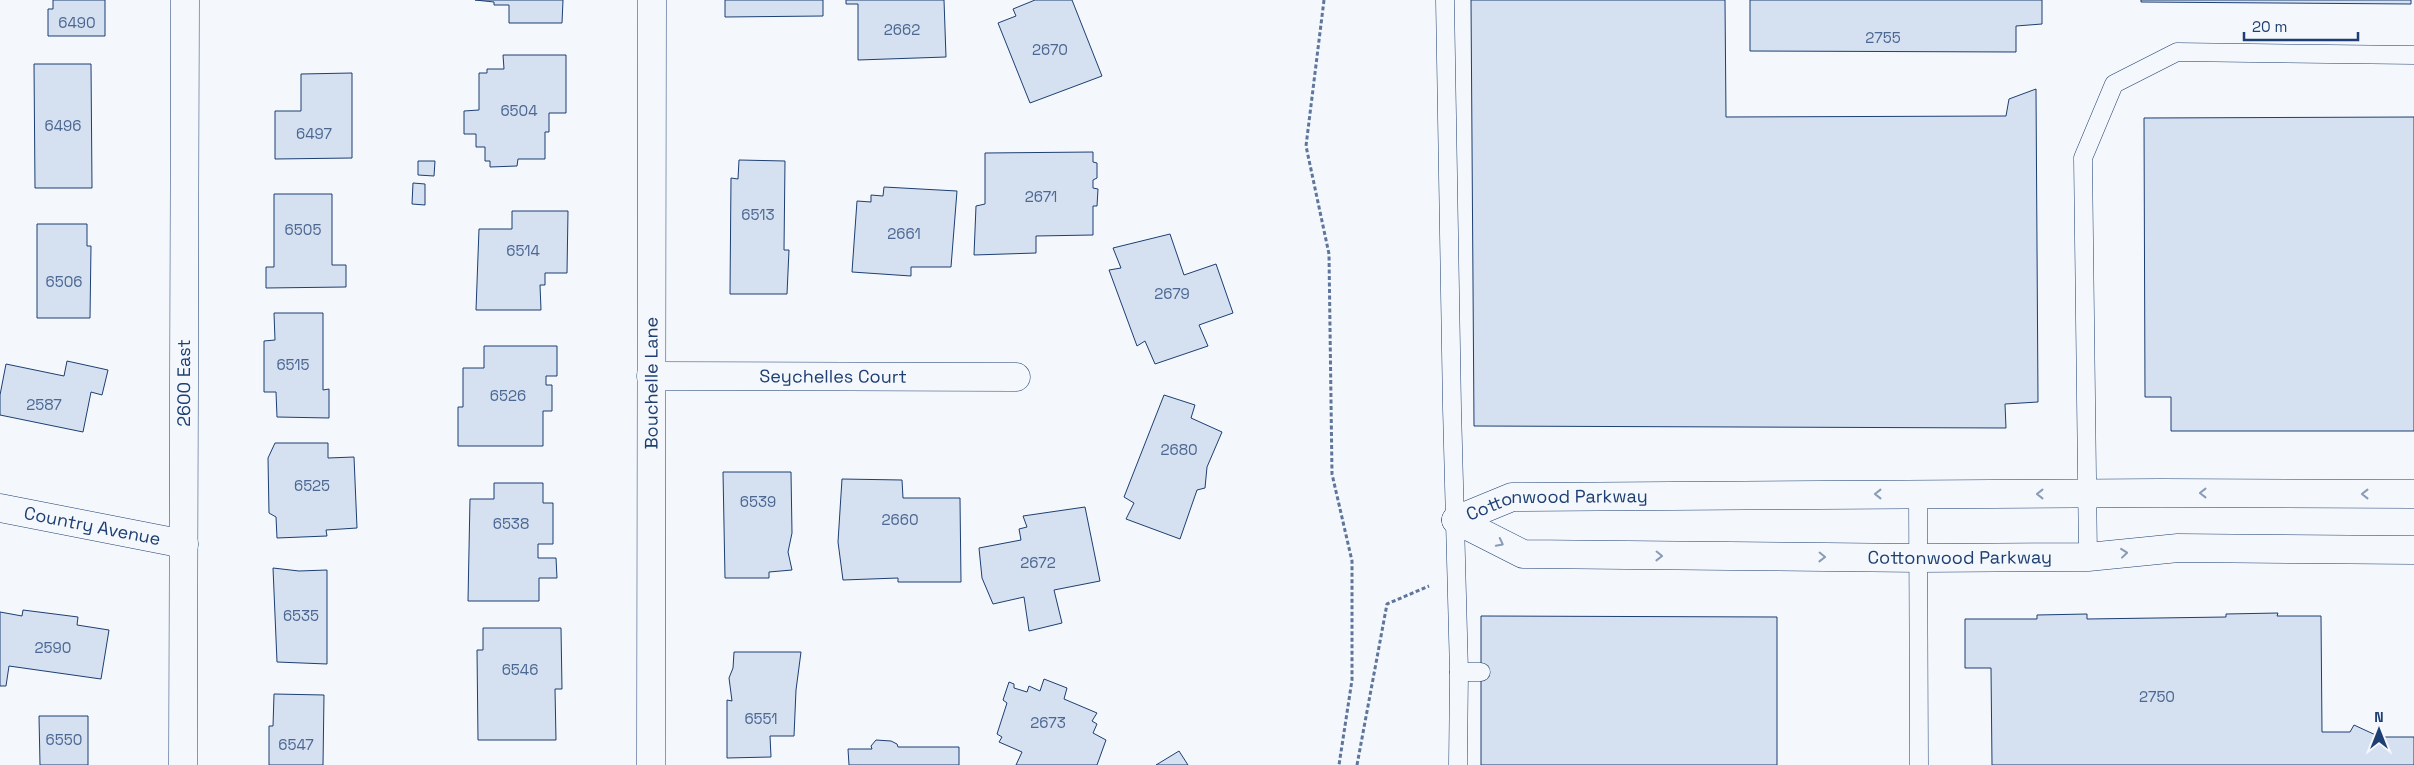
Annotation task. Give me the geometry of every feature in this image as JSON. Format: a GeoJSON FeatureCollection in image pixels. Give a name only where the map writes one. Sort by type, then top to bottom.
{"type":"FeatureCollection","features":[{"type":"Feature","properties":{"kind":"street","name":"2600 East"},"geometry":{"type":"LineString","coordinates":[[183,765],[185,0]]}},
{"type":"Feature","properties":{"kind":"street","name":"Bouchelle Lane"},"geometry":{"type":"LineString","coordinates":[[651,765],[652,0]]}},
{"type":"Feature","properties":{"kind":"street","name":"Seychelles Court"},"geometry":{"type":"LineString","coordinates":[[651,376],[1016,377]]}},
{"type":"Feature","properties":{"kind":"street","name":"Cottonwood Parkway"},"geometry":{"type":"LineString","coordinates":[[1456,520],[1512,497],[2161,492],[2414,494]]}},
{"type":"Feature","properties":{"kind":"street","name":"Country Avenue"},"geometry":{"type":"LineString","coordinates":[[0,508],[184,544]]}},
{"type":"Feature","properties":{"kind":"street","name":"Cottonwood Parkway"},"geometry":{"type":"LineString","coordinates":[[1456,520],[1523,554],[1919,558],[2088,557],[2178,548],[2414,550]]}},
{"type":"Feature","properties":{"kind":"lane"},"geometry":{"type":"LineString","coordinates":[[1445,0],[1459,672],[1458,765]]}},
{"type":"Feature","properties":{"kind":"lane"},"geometry":{"type":"LineString","coordinates":[[2088,557],[2083,158],[2114,84],[2176,52],[2414,55]]}},
{"type":"Feature","properties":{"kind":"lane"},"geometry":{"type":"LineString","coordinates":[[1918,494],[1919,765]]}},
{"type":"Feature","properties":{"kind":"lane"},"geometry":{"type":"LineString","coordinates":[[1459,672],[1481,672]]}},
{"type":"Feature","properties":{"kind":"path"},"geometry":{"type":"LineString","coordinates":[[1324,0],[1306,146],[1329,254],[1332,474],[1352,561],[1352,680],[1339,765]]}},
{"type":"Feature","properties":{"kind":"path"},"geometry":{"type":"LineString","coordinates":[[1357,765],[1387,604],[1430,586]]}},
{"type":"Feature","properties":{"kind":"building"},"geometry":{"type":"Polygon","coordinates":[[[53,0],[105,0],[105,36],[48,36],[48,9],[53,9],[53,0]]]}},
{"type":"Feature","properties":{"kind":"building"},"geometry":{"type":"Polygon","coordinates":[[[475,0],[563,0],[562,23],[509,23],[509,5],[494,5],[494,2],[475,0]]]}},
{"type":"Feature","properties":{"kind":"building"},"geometry":{"type":"Polygon","coordinates":[[[725,0],[823,0],[823,16],[725,17],[725,0]]]}},
{"type":"Feature","properties":{"kind":"building"},"geometry":{"type":"Polygon","coordinates":[[[846,0],[944,0],[946,57],[858,60],[858,4],[846,4],[846,0]]]}},
{"type":"Feature","properties":{"kind":"building"},"geometry":{"type":"Polygon","coordinates":[[[1035,0],[1072,0],[1102,76],[1030,103],[998,23],[1016,16],[1013,9],[1035,0]]]}},
{"type":"Feature","properties":{"kind":"building"},"geometry":{"type":"Polygon","coordinates":[[[1471,0],[1725,0],[1726,117],[2006,116],[2009,99],[2036,89],[2038,402],[2005,404],[2006,428],[1474,426],[1471,0]]]}},
{"type":"Feature","properties":{"kind":"building"},"geometry":{"type":"Polygon","coordinates":[[[1750,0],[2042,0],[2042,24],[2016,26],[2016,52],[1750,51],[1750,0]]]}},
{"type":"Feature","properties":{"kind":"building"},"geometry":{"type":"Polygon","coordinates":[[[2141,0],[2411,0],[2411,4],[2141,2],[2141,0]]]}},
{"type":"Feature","properties":{"kind":"building"},"geometry":{"type":"Polygon","coordinates":[[[503,55],[566,55],[566,113],[549,113],[549,132],[545,132],[545,159],[518,159],[517,166],[490,167],[490,161],[485,161],[485,147],[476,147],[476,134],[464,134],[464,111],[479,110],[479,73],[487,73],[487,69],[504,69],[503,55]]]}},
{"type":"Feature","properties":{"kind":"building"},"geometry":{"type":"Polygon","coordinates":[[[34,64],[91,64],[92,188],[35,188],[34,64]]]}},
{"type":"Feature","properties":{"kind":"building"},"geometry":{"type":"Polygon","coordinates":[[[352,73],[352,158],[275,159],[275,111],[301,111],[301,74],[352,73]]]}},
{"type":"Feature","properties":{"kind":"building"},"geometry":{"type":"Polygon","coordinates":[[[2414,117],[2414,431],[2171,431],[2171,397],[2145,397],[2144,118],[2414,117]]]}},
{"type":"Feature","properties":{"kind":"building"},"geometry":{"type":"Polygon","coordinates":[[[1093,152],[1093,162],[1097,163],[1097,178],[1093,180],[1093,188],[1098,189],[1097,206],[1093,206],[1093,235],[1036,236],[1036,253],[974,255],[976,206],[985,204],[985,153],[1093,152]]]}},
{"type":"Feature","properties":{"kind":"building"},"geometry":{"type":"Polygon","coordinates":[[[739,160],[785,161],[784,250],[789,250],[787,294],[730,294],[731,178],[738,179],[739,160]]]}},
{"type":"Feature","properties":{"kind":"building"},"geometry":{"type":"Polygon","coordinates":[[[418,161],[435,161],[434,176],[418,175],[418,161]]]}},
{"type":"Feature","properties":{"kind":"building"},"geometry":{"type":"Polygon","coordinates":[[[413,183],[425,184],[425,205],[412,204],[413,183]]]}},
{"type":"Feature","properties":{"kind":"building"},"geometry":{"type":"Polygon","coordinates":[[[884,187],[957,191],[951,267],[911,267],[911,276],[852,272],[857,201],[871,202],[871,195],[883,196],[884,187]]]}},
{"type":"Feature","properties":{"kind":"building"},"geometry":{"type":"Polygon","coordinates":[[[274,194],[332,194],[332,265],[346,265],[346,287],[266,288],[266,267],[274,267],[274,194]]]}},
{"type":"Feature","properties":{"kind":"building"},"geometry":{"type":"Polygon","coordinates":[[[512,211],[568,211],[567,273],[545,273],[545,285],[540,285],[541,310],[476,310],[479,229],[512,229],[512,211]]]}},
{"type":"Feature","properties":{"kind":"building"},"geometry":{"type":"Polygon","coordinates":[[[37,224],[87,224],[87,246],[91,246],[90,318],[37,318],[37,224]]]}},
{"type":"Feature","properties":{"kind":"building"},"geometry":{"type":"Polygon","coordinates":[[[1170,234],[1184,275],[1216,264],[1233,313],[1199,325],[1208,346],[1155,364],[1145,341],[1137,346],[1109,270],[1121,268],[1113,248],[1170,234]]]}},
{"type":"Feature","properties":{"kind":"building"},"geometry":{"type":"Polygon","coordinates":[[[274,313],[323,313],[323,390],[329,389],[329,418],[277,417],[276,392],[264,392],[264,341],[275,340],[274,313]]]}},
{"type":"Feature","properties":{"kind":"building"},"geometry":{"type":"Polygon","coordinates":[[[484,346],[557,346],[557,376],[546,376],[546,385],[552,385],[552,411],[543,411],[543,446],[458,446],[458,407],[463,407],[463,368],[484,368],[484,346]]]}},
{"type":"Feature","properties":{"kind":"building"},"geometry":{"type":"Polygon","coordinates":[[[67,361],[108,370],[102,395],[91,392],[83,432],[0,415],[0,395],[6,364],[64,376],[67,361]]]}},
{"type":"Feature","properties":{"kind":"building"},"geometry":{"type":"Polygon","coordinates":[[[1164,395],[1195,405],[1191,418],[1222,432],[1207,467],[1205,488],[1197,490],[1180,539],[1126,519],[1134,503],[1124,497],[1164,395]]]}},
{"type":"Feature","properties":{"kind":"building"},"geometry":{"type":"Polygon","coordinates":[[[275,443],[328,443],[328,458],[354,457],[357,528],[326,530],[327,536],[277,538],[276,517],[269,513],[268,458],[275,443]]]}},
{"type":"Feature","properties":{"kind":"building"},"geometry":{"type":"Polygon","coordinates":[[[723,472],[791,472],[792,533],[788,552],[792,570],[769,572],[769,578],[725,578],[723,472]]]}},
{"type":"Feature","properties":{"kind":"building"},"geometry":{"type":"Polygon","coordinates":[[[842,479],[902,480],[903,498],[960,498],[961,582],[898,582],[898,578],[843,580],[838,542],[842,479]]]}},
{"type":"Feature","properties":{"kind":"building"},"geometry":{"type":"Polygon","coordinates":[[[494,483],[543,483],[543,503],[553,503],[553,544],[538,544],[538,558],[556,558],[557,578],[539,578],[539,601],[468,601],[470,499],[494,499],[494,483]]]}},
{"type":"Feature","properties":{"kind":"building"},"geometry":{"type":"Polygon","coordinates":[[[1085,507],[1100,581],[1054,590],[1062,623],[1029,631],[1024,597],[993,604],[982,578],[979,548],[1021,540],[1019,529],[1027,527],[1023,516],[1085,507]]]}},
{"type":"Feature","properties":{"kind":"building"},"geometry":{"type":"Polygon","coordinates":[[[273,568],[299,571],[327,570],[327,664],[277,662],[273,568]]]}},
{"type":"Feature","properties":{"kind":"building"},"geometry":{"type":"Polygon","coordinates":[[[23,610],[78,617],[77,625],[109,630],[101,679],[9,666],[6,686],[0,686],[0,612],[22,616],[23,610]]]}},
{"type":"Feature","properties":{"kind":"building"},"geometry":{"type":"Polygon","coordinates":[[[2278,613],[2277,616],[2321,616],[2322,732],[2350,732],[2354,725],[2380,737],[2414,737],[2414,765],[1992,765],[1991,668],[1965,668],[1965,619],[2037,619],[2037,615],[2087,614],[2087,619],[2226,617],[2226,614],[2278,613]]]}},
{"type":"Feature","properties":{"kind":"building"},"geometry":{"type":"Polygon","coordinates":[[[1481,616],[1777,617],[1777,765],[1481,765],[1481,616]]]}},
{"type":"Feature","properties":{"kind":"building"},"geometry":{"type":"Polygon","coordinates":[[[483,628],[561,628],[562,689],[555,689],[556,740],[478,740],[477,650],[483,650],[483,628]]]}},
{"type":"Feature","properties":{"kind":"building"},"geometry":{"type":"Polygon","coordinates":[[[734,652],[801,652],[796,690],[794,736],[770,736],[771,757],[727,758],[727,700],[732,701],[729,678],[733,668],[734,652]]]}},
{"type":"Feature","properties":{"kind":"building"},"geometry":{"type":"Polygon","coordinates":[[[1044,679],[1067,688],[1064,699],[1097,713],[1092,721],[1097,724],[1093,733],[1106,740],[1097,765],[1016,765],[1022,752],[999,742],[1002,737],[997,734],[1007,703],[1003,700],[1009,682],[1014,684],[1014,688],[1027,692],[1029,686],[1040,691],[1044,679]]]}},
{"type":"Feature","properties":{"kind":"building"},"geometry":{"type":"Polygon","coordinates":[[[274,694],[324,695],[323,765],[269,765],[269,726],[273,726],[274,694]]]}},
{"type":"Feature","properties":{"kind":"building"},"geometry":{"type":"Polygon","coordinates":[[[39,716],[88,716],[88,765],[40,765],[39,716]]]}},
{"type":"Feature","properties":{"kind":"building"},"geometry":{"type":"Polygon","coordinates":[[[876,740],[891,741],[897,744],[898,747],[959,747],[959,765],[849,765],[848,749],[872,749],[871,746],[876,740]]]}},
{"type":"Feature","properties":{"kind":"building"},"geometry":{"type":"Polygon","coordinates":[[[1179,751],[1188,765],[1156,765],[1179,751]]]}}]}
